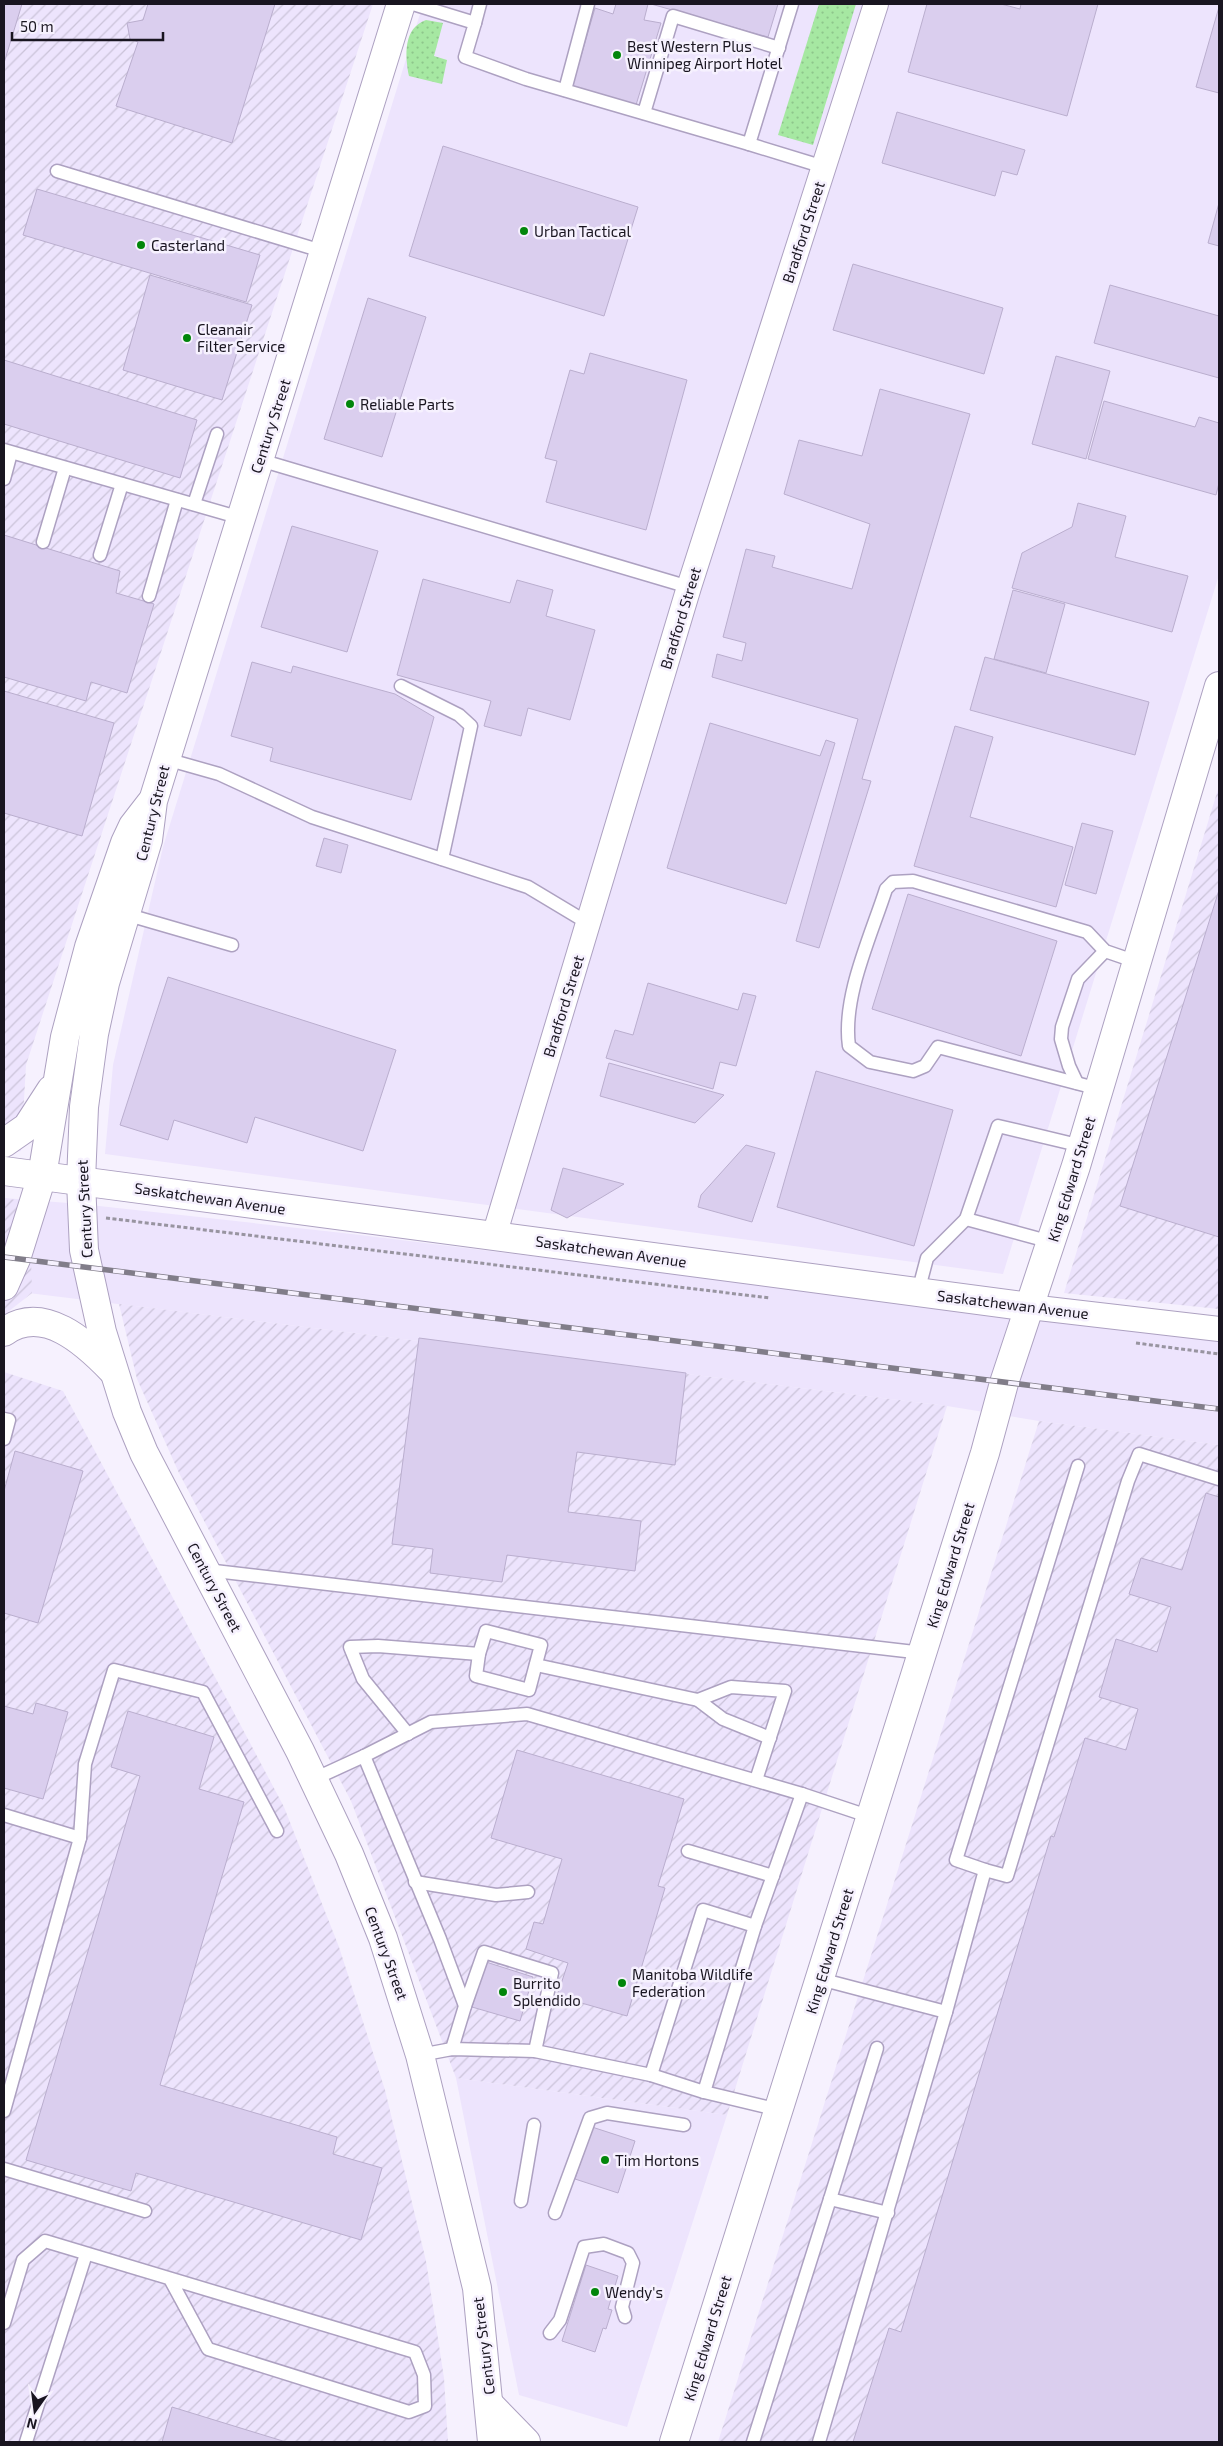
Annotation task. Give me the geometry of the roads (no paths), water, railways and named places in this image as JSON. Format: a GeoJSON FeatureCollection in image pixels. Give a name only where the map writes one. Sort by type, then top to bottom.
{"type":"FeatureCollection","features":[{"type":"Feature","properties":{"kind":"main road","name":"Century Street"},"geometry":{"type":"LineString","coordinates":[[401,4],[153,801],[148,840],[105,982],[90,1058],[84,1106],[81,1214],[87,1268],[113,1370],[127,1412],[144,1453],[314,1779],[383,1938],[420,2055],[476,2288],[490,2404],[492,2442]]}},
{"type":"Feature","properties":{"kind":"main road","name":"King Edward Street"},"geometry":{"type":"LineString","coordinates":[[677,2434],[923,1653],[985,1453],[1004,1383],[1082,1146],[1088,1086],[1137,962],[1219,686]]}},
{"type":"Feature","properties":{"kind":"main road"},"geometry":{"type":"LineString","coordinates":[[4,1286],[42,1176],[74,998],[112,877],[133,826],[153,801]]}},
{"type":"Feature","properties":{"kind":"main road"},"geometry":{"type":"LineString","coordinates":[[4,1143],[19,1134],[35,1117],[59,1076]]}},
{"type":"Feature","properties":{"kind":"main road","name":"Saskatchewan Avenue"},"geometry":{"type":"LineString","coordinates":[[4,1172],[1030,1307]]}},
{"type":"Feature","properties":{"kind":"main road"},"geometry":{"type":"LineString","coordinates":[[4,1332],[23,1324],[41,1323],[59,1328],[78,1337],[113,1370]]}},
{"type":"Feature","properties":{"kind":"main road"},"geometry":{"type":"LineString","coordinates":[[490,2404],[526,2442]]}},
{"type":"Feature","properties":{"kind":"main road"},"geometry":{"type":"LineString","coordinates":[[656,2442],[677,2434]]}},
{"type":"Feature","properties":{"kind":"street","name":"Bradford Street"},"geometry":{"type":"LineString","coordinates":[[494,1236],[689,587],[876,4]]}},
{"type":"Feature","properties":{"kind":"street","name":"Saskatchewan Avenue"},"geometry":{"type":"LineString","coordinates":[[1030,1307],[1219,1329]]}},
{"type":"Feature","properties":{"kind":"lane"},"geometry":{"type":"LineString","coordinates":[[413,4],[475,23]]}},
{"type":"Feature","properties":{"kind":"lane"},"geometry":{"type":"LineString","coordinates":[[480,4],[465,57],[565,90],[824,167]]}},
{"type":"Feature","properties":{"kind":"lane"},"geometry":{"type":"LineString","coordinates":[[565,90],[588,4],[586,4]]}},
{"type":"Feature","properties":{"kind":"lane"},"geometry":{"type":"LineString","coordinates":[[749,144],[792,4]]}},
{"type":"Feature","properties":{"kind":"lane"},"geometry":{"type":"LineString","coordinates":[[644,113],[673,16],[779,48]]}},
{"type":"Feature","properties":{"kind":"lane"},"geometry":{"type":"LineString","coordinates":[[56,171],[325,252]]}},
{"type":"Feature","properties":{"kind":"lane"},"geometry":{"type":"LineString","coordinates":[[194,504],[217,434]]}},
{"type":"Feature","properties":{"kind":"lane"},"geometry":{"type":"LineString","coordinates":[[4,479],[7,452],[241,518]]}},
{"type":"Feature","properties":{"kind":"lane"},"geometry":{"type":"LineString","coordinates":[[260,460],[689,587]]}},
{"type":"Feature","properties":{"kind":"lane"},"geometry":{"type":"LineString","coordinates":[[43,542],[65,468]]}},
{"type":"Feature","properties":{"kind":"lane"},"geometry":{"type":"LineString","coordinates":[[100,555],[122,484]]}},
{"type":"Feature","properties":{"kind":"lane"},"geometry":{"type":"LineString","coordinates":[[149,596],[177,500]]}},
{"type":"Feature","properties":{"kind":"lane"},"geometry":{"type":"LineString","coordinates":[[401,686],[459,714],[470,726],[442,859]]}},
{"type":"Feature","properties":{"kind":"lane"},"geometry":{"type":"LineString","coordinates":[[166,759],[219,774],[312,817],[528,887],[588,923]]}},
{"type":"Feature","properties":{"kind":"lane"},"geometry":{"type":"LineString","coordinates":[[1088,1086],[938,1047],[925,1066],[913,1071],[870,1062],[850,1046],[847,1031],[855,983],[886,889],[893,882],[913,881],[1088,932],[1105,951],[1137,962]]}},
{"type":"Feature","properties":{"kind":"lane"},"geometry":{"type":"LineString","coordinates":[[125,914],[232,945]]}},
{"type":"Feature","properties":{"kind":"lane"},"geometry":{"type":"LineString","coordinates":[[1088,1086],[1069,1066],[1062,1039],[1062,1027],[1078,979],[1105,951]]}},
{"type":"Feature","properties":{"kind":"lane"},"geometry":{"type":"LineString","coordinates":[[918,1292],[928,1258],[966,1219],[998,1126],[1082,1146]]}},
{"type":"Feature","properties":{"kind":"lane"},"geometry":{"type":"LineString","coordinates":[[966,1219],[1051,1242]]}},
{"type":"Feature","properties":{"kind":"lane"},"geometry":{"type":"LineString","coordinates":[[4,1418],[9,1420],[4,1439]]}},
{"type":"Feature","properties":{"kind":"lane"},"geometry":{"type":"LineString","coordinates":[[1078,1466],[956,1860],[1007,1876],[1128,1481],[1139,1454],[1219,1479]]}},
{"type":"Feature","properties":{"kind":"lane"},"geometry":{"type":"LineString","coordinates":[[206,1570],[923,1653]]}},
{"type":"Feature","properties":{"kind":"lane"},"geometry":{"type":"LineString","coordinates":[[486,1631],[541,1645],[536,1665],[529,1690],[476,1676],[479,1654],[486,1631]]}},
{"type":"Feature","properties":{"kind":"lane"},"geometry":{"type":"LineString","coordinates":[[408,1734],[363,1679],[350,1647],[378,1646],[479,1654]]}},
{"type":"Feature","properties":{"kind":"lane"},"geometry":{"type":"LineString","coordinates":[[536,1665],[698,1700],[723,1719],[770,1738]]}},
{"type":"Feature","properties":{"kind":"lane"},"geometry":{"type":"LineString","coordinates":[[4,2111],[80,1838],[85,1764],[114,1670],[203,1692],[277,1831]]}},
{"type":"Feature","properties":{"kind":"lane"},"geometry":{"type":"LineString","coordinates":[[698,1700],[731,1686],[785,1691],[756,1780]]}},
{"type":"Feature","properties":{"kind":"lane"},"geometry":{"type":"LineString","coordinates":[[314,1779],[431,1722],[528,1714],[756,1780],[871,1817]]}},
{"type":"Feature","properties":{"kind":"lane"},"geometry":{"type":"LineString","coordinates":[[364,1756],[465,2006]]}},
{"type":"Feature","properties":{"kind":"lane"},"geometry":{"type":"LineString","coordinates":[[704,2092],[755,1926],[802,1794]]}},
{"type":"Feature","properties":{"kind":"lane"},"geometry":{"type":"LineString","coordinates":[[4,1815],[80,1838]]}},
{"type":"Feature","properties":{"kind":"lane"},"geometry":{"type":"LineString","coordinates":[[688,1851],[773,1876]]}},
{"type":"Feature","properties":{"kind":"lane"},"geometry":{"type":"LineString","coordinates":[[820,2442],[946,2012],[985,1870]]}},
{"type":"Feature","properties":{"kind":"lane"},"geometry":{"type":"LineString","coordinates":[[415,1882],[496,1895],[528,1892]]}},
{"type":"Feature","properties":{"kind":"lane"},"geometry":{"type":"LineString","coordinates":[[651,2074],[703,1910],[755,1926]]}},
{"type":"Feature","properties":{"kind":"lane"},"geometry":{"type":"LineString","coordinates":[[452,2049],[484,1952],[552,1973],[535,2051]]}},
{"type":"Feature","properties":{"kind":"lane"},"geometry":{"type":"LineString","coordinates":[[820,1979],[946,2012]]}},
{"type":"Feature","properties":{"kind":"lane"},"geometry":{"type":"LineString","coordinates":[[753,2442],[878,2048]]}},
{"type":"Feature","properties":{"kind":"lane"},"geometry":{"type":"LineString","coordinates":[[420,2055],[452,2049],[535,2051],[651,2074],[704,2092],[779,2110]]}},
{"type":"Feature","properties":{"kind":"lane"},"geometry":{"type":"LineString","coordinates":[[555,2213],[590,2118],[607,2113],[684,2125]]}},
{"type":"Feature","properties":{"kind":"lane"},"geometry":{"type":"LineString","coordinates":[[521,2201],[534,2125]]}},
{"type":"Feature","properties":{"kind":"lane"},"geometry":{"type":"LineString","coordinates":[[4,2169],[145,2211]]}},
{"type":"Feature","properties":{"kind":"lane"},"geometry":{"type":"LineString","coordinates":[[830,2198],[888,2213]]}},
{"type":"Feature","properties":{"kind":"lane"},"geometry":{"type":"LineString","coordinates":[[4,2323],[23,2260],[45,2241],[415,2352],[424,2375],[425,2406],[409,2412],[208,2349],[170,2279]]}},
{"type":"Feature","properties":{"kind":"lane"},"geometry":{"type":"LineString","coordinates":[[550,2334],[560,2320],[584,2247],[604,2244],[628,2253],[633,2263],[622,2307],[626,2317]]}},
{"type":"Feature","properties":{"kind":"lane"},"geometry":{"type":"LineString","coordinates":[[26,2442],[86,2254]]}},
{"type":"Feature","properties":{"kind":"railway"},"geometry":{"type":"LineString","coordinates":[[4,1257],[1219,1409]]}},
{"type":"Feature","properties":{"kind":"place","name":"Best Western Plus Winnipeg Airport Hotel"},"geometry":{"type":"Point","coordinates":[617,55]}},
{"type":"Feature","properties":{"kind":"place","name":"Urban Tactical"},"geometry":{"type":"Point","coordinates":[524,231]}},
{"type":"Feature","properties":{"kind":"place","name":"Casterland"},"geometry":{"type":"Point","coordinates":[141,245]}},
{"type":"Feature","properties":{"kind":"place","name":"Cleanair Filter Service"},"geometry":{"type":"Point","coordinates":[187,338]}},
{"type":"Feature","properties":{"kind":"place","name":"Reliable Parts"},"geometry":{"type":"Point","coordinates":[350,404]}},
{"type":"Feature","properties":{"kind":"place","name":"Manitoba Wildlife Federation"},"geometry":{"type":"Point","coordinates":[622,1983]}},
{"type":"Feature","properties":{"kind":"place","name":"Burrito Splendido"},"geometry":{"type":"Point","coordinates":[503,1992]}},
{"type":"Feature","properties":{"kind":"place","name":"Tim Hortons"},"geometry":{"type":"Point","coordinates":[605,2160]}},
{"type":"Feature","properties":{"kind":"place","name":"Wendy's"},"geometry":{"type":"Point","coordinates":[595,2292]}}]}
